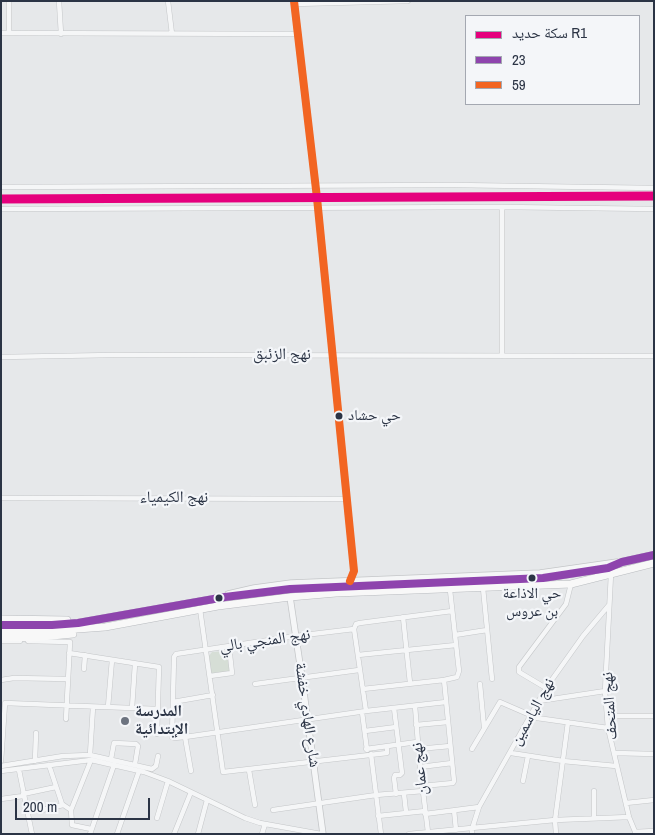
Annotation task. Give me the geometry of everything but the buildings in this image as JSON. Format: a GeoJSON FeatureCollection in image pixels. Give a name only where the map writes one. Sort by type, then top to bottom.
{"type":"FeatureCollection","features":[{"type":"Feature","properties":{"kind":"highway"},"geometry":{"type":"LineString","coordinates":[[1,625],[70,624],[224,597],[290,589],[543,578],[608,568],[622,562],[654,555]]}},
{"type":"Feature","properties":{"kind":"highway"},"geometry":{"type":"LineString","coordinates":[[1,632],[105,627],[200,609],[336,593],[571,584],[654,563]]}},
{"type":"Feature","properties":{"kind":"highway"},"geometry":{"type":"LineString","coordinates":[[1,619],[93,620]]}},
{"type":"Feature","properties":{"kind":"highway"},"geometry":{"type":"LineString","coordinates":[[1,639],[92,632],[105,627]]}},
{"type":"Feature","properties":{"kind":"street"},"geometry":{"type":"LineString","coordinates":[[9,1],[9,33]]}},
{"type":"Feature","properties":{"kind":"street"},"geometry":{"type":"LineString","coordinates":[[59,1],[61,34]]}},
{"type":"Feature","properties":{"kind":"street"},"geometry":{"type":"LineString","coordinates":[[168,1],[172,34]]}},
{"type":"Feature","properties":{"kind":"street"},"geometry":{"type":"LineString","coordinates":[[350,581],[354,570],[316,187],[294,3],[408,1]]}},
{"type":"Feature","properties":{"kind":"street"},"geometry":{"type":"LineString","coordinates":[[1,33],[298,34]]}},
{"type":"Feature","properties":{"kind":"street"},"geometry":{"type":"LineString","coordinates":[[1,186],[316,187],[454,185],[654,188]]}},
{"type":"Feature","properties":{"kind":"street"},"geometry":{"type":"LineString","coordinates":[[502,206],[502,356]]}},
{"type":"Feature","properties":{"kind":"street"},"geometry":{"type":"LineString","coordinates":[[1,209],[502,206],[654,209]]}},
{"type":"Feature","properties":{"kind":"street","name":"نهج الزئبق"},"geometry":{"type":"LineString","coordinates":[[1,357],[654,356]]}},
{"type":"Feature","properties":{"kind":"street","name":"نهج الكيمياء"},"geometry":{"type":"LineString","coordinates":[[1,498],[347,499]]}},
{"type":"Feature","properties":{"kind":"street"},"geometry":{"type":"LineString","coordinates":[[224,597],[254,588],[291,584],[540,573],[622,562]]}},
{"type":"Feature","properties":{"kind":"street"},"geometry":{"type":"LineString","coordinates":[[354,570],[363,581]]}},
{"type":"Feature","properties":{"kind":"street","name":"نهج المتحف"},"geometry":{"type":"LineString","coordinates":[[611,574],[605,691],[608,728],[616,766],[636,833]]}},
{"type":"Feature","properties":{"kind":"street"},"geometry":{"type":"LineString","coordinates":[[546,688],[519,672],[519,667],[566,604],[571,584]]}},
{"type":"Feature","properties":{"kind":"street"},"geometry":{"type":"LineString","coordinates":[[483,588],[492,679]]}},
{"type":"Feature","properties":{"kind":"street"},"geometry":{"type":"LineString","coordinates":[[363,689],[457,677],[459,671],[450,590]]}},
{"type":"Feature","properties":{"kind":"street","name":"شارع الهادي خفشة"},"geometry":{"type":"LineString","coordinates":[[290,597],[308,719],[322,834]]}},
{"type":"Feature","properties":{"kind":"street","name":"نهج الياسمين"},"geometry":{"type":"LineString","coordinates":[[472,831],[480,807],[532,716],[538,700],[583,636],[609,605]]}},
{"type":"Feature","properties":{"kind":"street"},"geometry":{"type":"LineString","coordinates":[[200,609],[222,771],[225,773],[387,753],[387,746]]}},
{"type":"Feature","properties":{"kind":"street","name":"نهج المنجي بالي"},"geometry":{"type":"LineString","coordinates":[[173,702],[174,657],[176,654],[354,629],[356,624],[360,622],[452,611]]}},
{"type":"Feature","properties":{"kind":"street"},"geometry":{"type":"LineString","coordinates":[[403,617],[410,683]]}},
{"type":"Feature","properties":{"kind":"street"},"geometry":{"type":"LineString","coordinates":[[354,629],[363,689],[366,749],[369,754],[376,795],[380,834]]}},
{"type":"Feature","properties":{"kind":"street"},"geometry":{"type":"LineString","coordinates":[[455,635],[487,630]]}},
{"type":"Feature","properties":{"kind":"street"},"geometry":{"type":"LineString","coordinates":[[1,639],[70,642],[66,719]]}},
{"type":"Feature","properties":{"kind":"street"},"geometry":{"type":"LineString","coordinates":[[358,655],[456,645]]}},
{"type":"Feature","properties":{"kind":"street"},"geometry":{"type":"LineString","coordinates":[[210,676],[232,673],[229,646]]}},
{"type":"Feature","properties":{"kind":"street"},"geometry":{"type":"LineString","coordinates":[[69,653],[159,668],[157,734]]}},
{"type":"Feature","properties":{"kind":"street"},"geometry":{"type":"LineString","coordinates":[[84,669],[85,655]]}},
{"type":"Feature","properties":{"kind":"street"},"geometry":{"type":"LineString","coordinates":[[108,708],[112,660]]}},
{"type":"Feature","properties":{"kind":"street"},"geometry":{"type":"LineString","coordinates":[[132,708],[136,664]]}},
{"type":"Feature","properties":{"kind":"street"},"geometry":{"type":"LineString","coordinates":[[255,684],[359,670]]}},
{"type":"Feature","properties":{"kind":"street"},"geometry":{"type":"LineString","coordinates":[[1,680],[14,678],[68,680]]}},
{"type":"Feature","properties":{"kind":"street"},"geometry":{"type":"LineString","coordinates":[[274,810],[319,802],[376,795],[404,794],[454,782],[444,680]]}},
{"type":"Feature","properties":{"kind":"street"},"geometry":{"type":"LineString","coordinates":[[480,684],[484,728]]}},
{"type":"Feature","properties":{"kind":"street"},"geometry":{"type":"LineString","coordinates":[[538,700],[605,691]]}},
{"type":"Feature","properties":{"kind":"street"},"geometry":{"type":"LineString","coordinates":[[213,695],[173,702],[173,738],[185,738],[308,719],[446,702]]}},
{"type":"Feature","properties":{"kind":"street"},"geometry":{"type":"LineString","coordinates":[[472,749],[500,702],[532,716],[608,728]]}},
{"type":"Feature","properties":{"kind":"street"},"geometry":{"type":"LineString","coordinates":[[1,761],[5,703],[157,709]]}},
{"type":"Feature","properties":{"kind":"street","name":"نهج عمان"},"geometry":{"type":"LineString","coordinates":[[415,706],[417,742],[428,833]]}},
{"type":"Feature","properties":{"kind":"street"},"geometry":{"type":"LineString","coordinates":[[93,707],[91,758],[71,810],[72,825],[91,832],[114,765]]}},
{"type":"Feature","properties":{"kind":"street"},"geometry":{"type":"LineString","coordinates":[[394,708],[402,773],[394,778],[396,794]]}},
{"type":"Feature","properties":{"kind":"street"},"geometry":{"type":"LineString","coordinates":[[607,716],[654,716]]}},
{"type":"Feature","properties":{"kind":"street"},"geometry":{"type":"LineString","coordinates":[[416,725],[448,722]]}},
{"type":"Feature","properties":{"kind":"street"},"geometry":{"type":"LineString","coordinates":[[556,834],[555,820],[568,722]]}},
{"type":"Feature","properties":{"kind":"street"},"geometry":{"type":"LineString","coordinates":[[365,731],[396,727]]}},
{"type":"Feature","properties":{"kind":"street"},"geometry":{"type":"LineString","coordinates":[[35,761],[36,733]]}},
{"type":"Feature","properties":{"kind":"street"},"geometry":{"type":"LineString","coordinates":[[185,738],[191,772]]}},
{"type":"Feature","properties":{"kind":"street"},"geometry":{"type":"LineString","coordinates":[[366,749],[417,742]]}},
{"type":"Feature","properties":{"kind":"street"},"geometry":{"type":"LineString","coordinates":[[111,759],[114,743],[136,744],[138,746],[135,764]]}},
{"type":"Feature","properties":{"kind":"street"},"geometry":{"type":"LineString","coordinates":[[418,750],[450,746]]}},
{"type":"Feature","properties":{"kind":"street"},"geometry":{"type":"LineString","coordinates":[[511,753],[563,761],[616,766]]}},
{"type":"Feature","properties":{"kind":"street"},"geometry":{"type":"LineString","coordinates":[[615,754],[654,754]]}},
{"type":"Feature","properties":{"kind":"street"},"geometry":{"type":"LineString","coordinates":[[1,766],[63,756],[111,759],[155,768],[158,756]]}},
{"type":"Feature","properties":{"kind":"street"},"geometry":{"type":"LineString","coordinates":[[523,781],[528,756]]}},
{"type":"Feature","properties":{"kind":"street"},"geometry":{"type":"LineString","coordinates":[[1,771],[91,758],[168,781],[245,818],[306,833],[322,834]]}},
{"type":"Feature","properties":{"kind":"street"},"geometry":{"type":"LineString","coordinates":[[420,767],[452,763]]}},
{"type":"Feature","properties":{"kind":"street"},"geometry":{"type":"LineString","coordinates":[[49,765],[63,806]]}},
{"type":"Feature","properties":{"kind":"street"},"geometry":{"type":"LineString","coordinates":[[18,770],[32,834]]}},
{"type":"Feature","properties":{"kind":"street"},"geometry":{"type":"LineString","coordinates":[[249,770],[255,805]]}},
{"type":"Feature","properties":{"kind":"street"},"geometry":{"type":"LineString","coordinates":[[117,834],[138,771]]}},
{"type":"Feature","properties":{"kind":"street"},"geometry":{"type":"LineString","coordinates":[[157,818],[168,781]]}},
{"type":"Feature","properties":{"kind":"street"},"geometry":{"type":"LineString","coordinates":[[1,799],[56,787]]}},
{"type":"Feature","properties":{"kind":"street"},"geometry":{"type":"LineString","coordinates":[[174,834],[191,792]]}},
{"type":"Feature","properties":{"kind":"street"},"geometry":{"type":"LineString","coordinates":[[594,792],[594,818]]}},
{"type":"Feature","properties":{"kind":"street"},"geometry":{"type":"LineString","coordinates":[[404,794],[406,812]]}},
{"type":"Feature","properties":{"kind":"street"},"geometry":{"type":"LineString","coordinates":[[198,834],[207,800]]}},
{"type":"Feature","properties":{"kind":"street"},"geometry":{"type":"LineString","coordinates":[[626,803],[654,800]]}},
{"type":"Feature","properties":{"kind":"street"},"geometry":{"type":"LineString","coordinates":[[42,810],[63,806],[71,810]]}},
{"type":"Feature","properties":{"kind":"street"},"geometry":{"type":"LineString","coordinates":[[378,816],[406,812],[480,807]]}},
{"type":"Feature","properties":{"kind":"street"},"geometry":{"type":"LineString","coordinates":[[454,810],[456,830]]}},
{"type":"Feature","properties":{"kind":"street"},"geometry":{"type":"LineString","coordinates":[[409,834],[456,830],[472,831],[555,820],[630,817]]}},
{"type":"Feature","properties":{"kind":"street"},"geometry":{"type":"LineString","coordinates":[[262,834],[265,824]]}},
{"type":"Feature","properties":{"kind":"street"},"geometry":{"type":"LineString","coordinates":[[636,833],[654,831]]}},
{"type":"Feature","properties":{"kind":"shaded area"},"geometry":{"type":"Polygon","coordinates":[[[227,651],[230,670],[228,672],[211,673],[209,656],[212,652],[227,651]]]}},
{"type":"Feature","properties":{"kind":"rail line","name":"R1"},"geometry":{"type":"LineString","coordinates":[[1,199],[654,196]]}},
{"type":"Feature","properties":{"kind":"transit line","name":"59"},"geometry":{"type":"LineString","coordinates":[[294,1],[317,198],[354,571],[350,581]]}},
{"type":"Feature","properties":{"kind":"transit line","name":"23"},"geometry":{"type":"LineString","coordinates":[[1,625],[78,623],[225,597],[290,589],[543,578],[608,568],[622,562],[654,555]]}},
{"type":"Feature","properties":{"kind":"place","name":"حي حشاد"},"geometry":{"type":"Point","coordinates":[339,416]}},
{"type":"Feature","properties":{"kind":"place","name":"حي الاذاعة بن عروس"},"geometry":{"type":"Point","coordinates":[532,578]}},
{"type":"Feature","properties":{"kind":"place","name":"المدرسة الإبتدائية"},"geometry":{"type":"Point","coordinates":[125,721]}}]}
